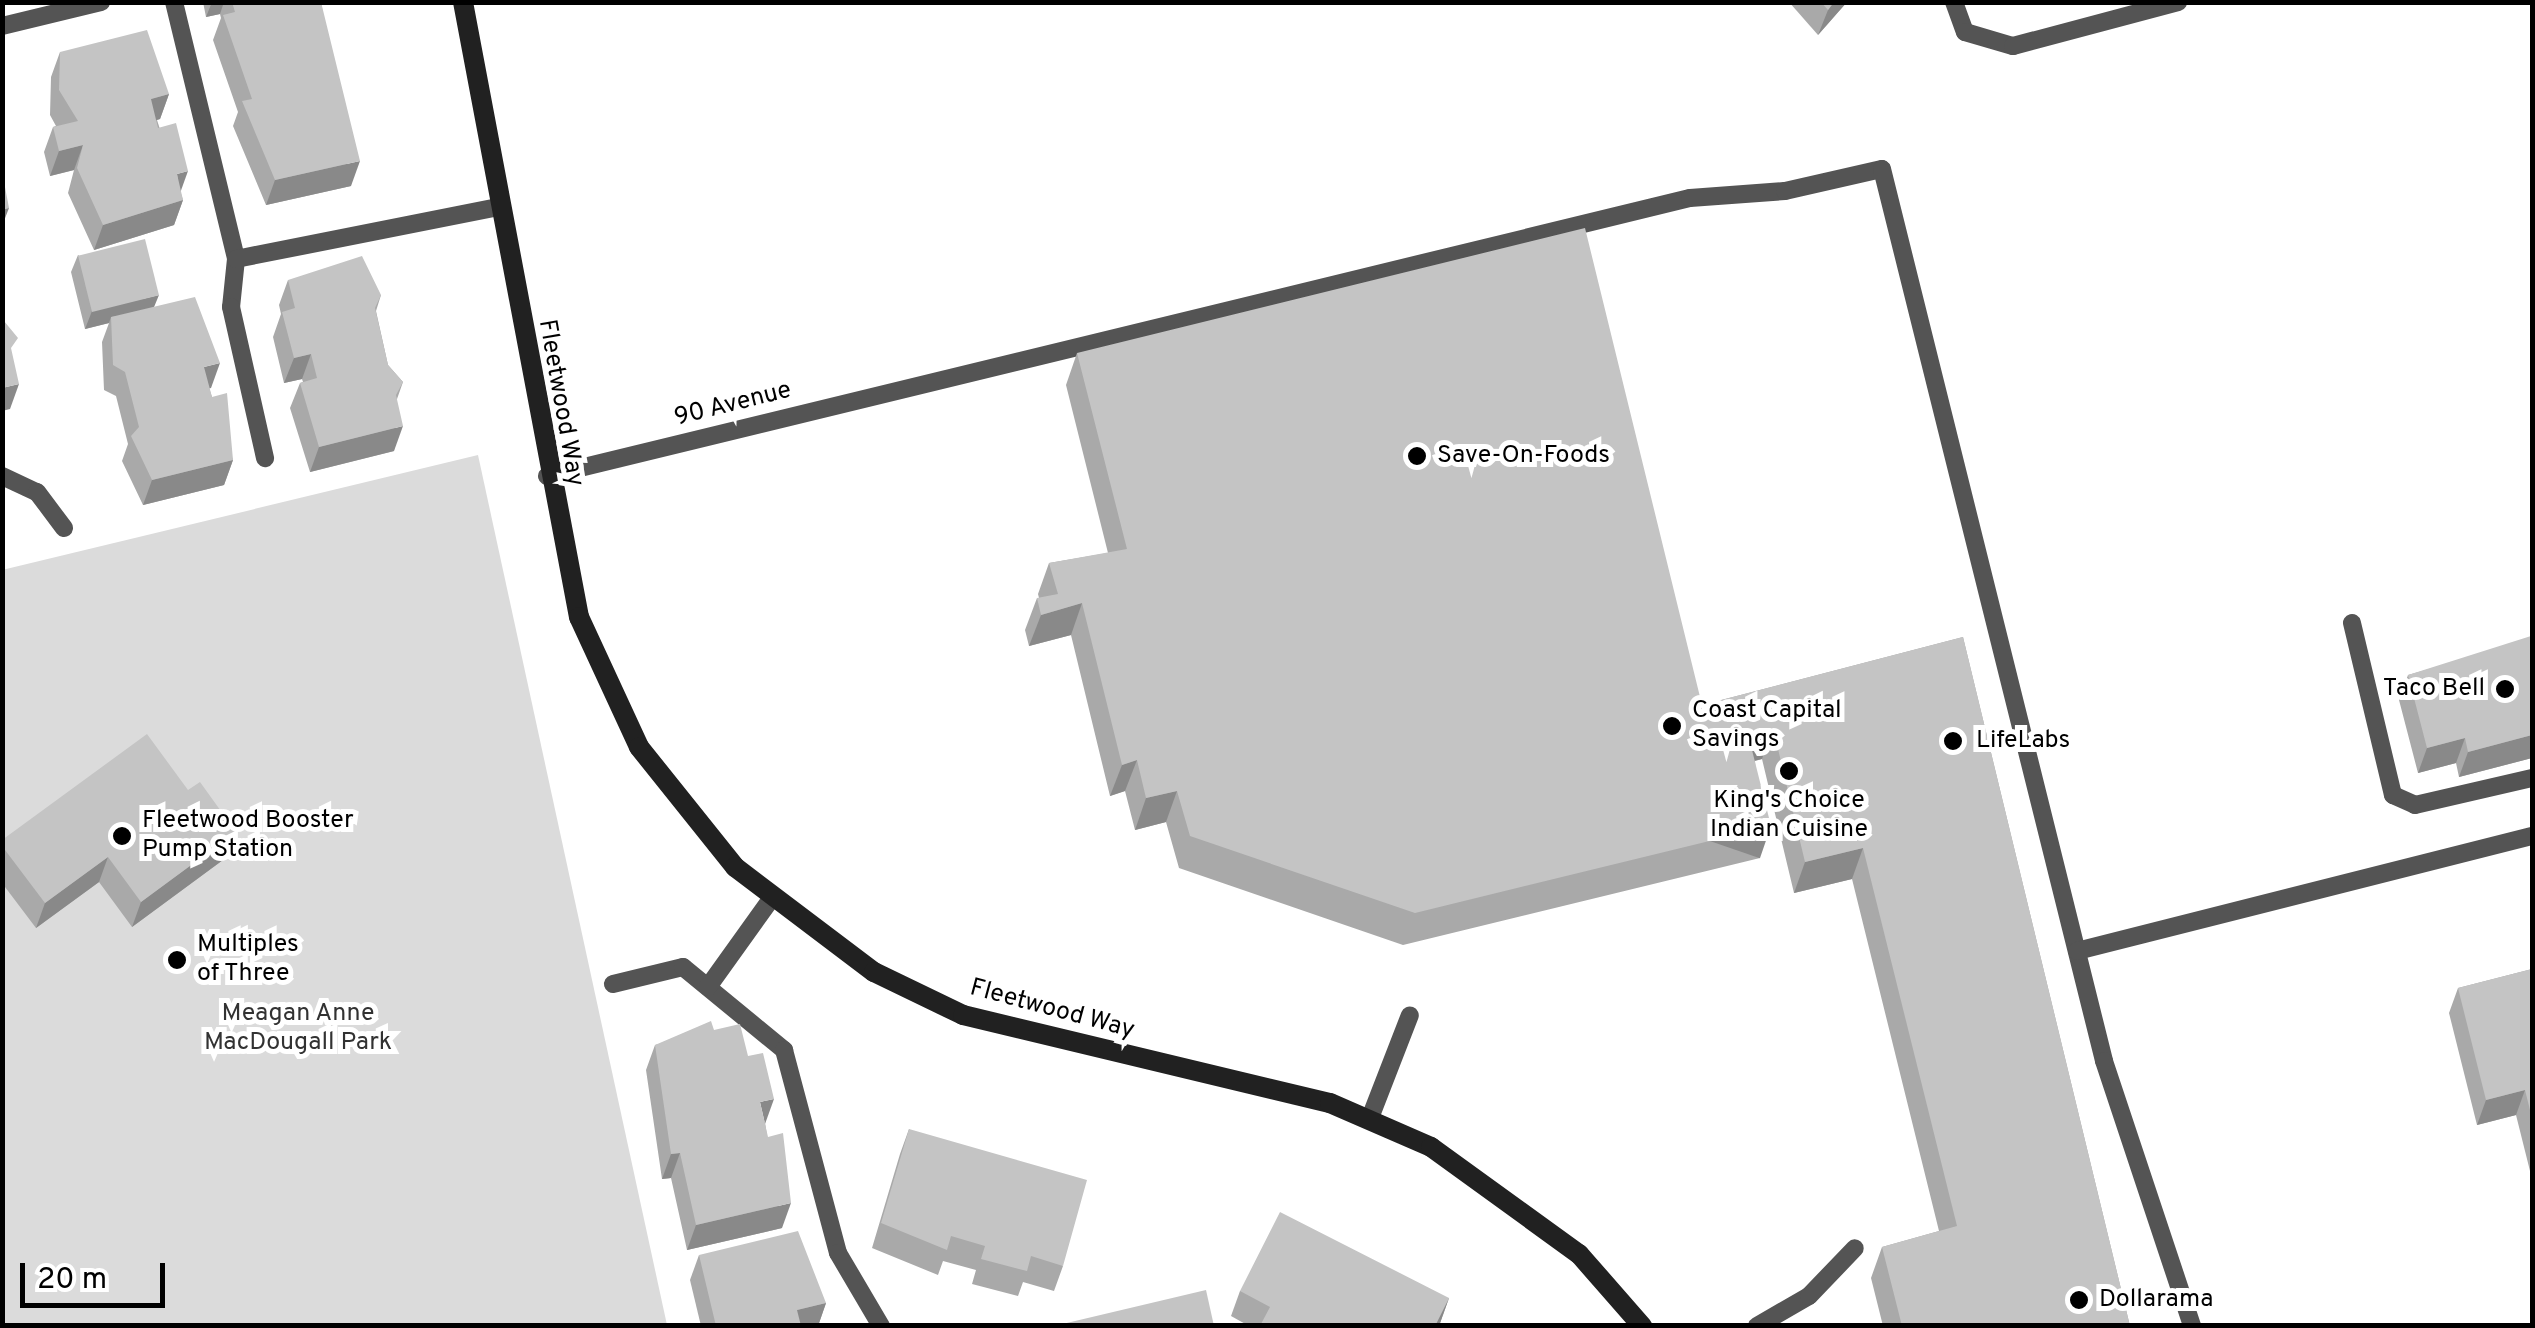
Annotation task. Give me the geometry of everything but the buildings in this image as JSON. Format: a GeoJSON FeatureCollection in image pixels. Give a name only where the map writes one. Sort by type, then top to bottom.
{"type":"FeatureCollection","features":[{"type":"Feature","properties":{"kind":"street","name":"Fleetwood Way"},"geometry":{"type":"LineString","coordinates":[[463,2],[547,476],[578,617],[639,747],[771,899],[874,972],[963,1015],[1370,1118],[1465,1166],[1540,1221],[1642,1326]]}},
{"type":"Feature","properties":{"kind":"lane"},"geometry":{"type":"LineString","coordinates":[[2,26],[101,2]]}},
{"type":"Feature","properties":{"kind":"lane"},"geometry":{"type":"LineString","coordinates":[[174,2],[236,259],[231,306],[265,458]]}},
{"type":"Feature","properties":{"kind":"lane"},"geometry":{"type":"LineString","coordinates":[[1954,2],[1965,32],[2013,46],[2178,2]]}},
{"type":"Feature","properties":{"kind":"lane","name":"90 Avenue"},"geometry":{"type":"LineString","coordinates":[[547,476],[1690,198],[1785,191],[1882,169],[2077,951]]}},
{"type":"Feature","properties":{"kind":"lane"},"geometry":{"type":"LineString","coordinates":[[236,259],[499,208]]}},
{"type":"Feature","properties":{"kind":"lane"},"geometry":{"type":"LineString","coordinates":[[2,476],[36,492],[64,528]]}},
{"type":"Feature","properties":{"kind":"lane"},"geometry":{"type":"LineString","coordinates":[[2352,623],[2393,795],[2414,805],[2532,778]]}},
{"type":"Feature","properties":{"kind":"lane"},"geometry":{"type":"LineString","coordinates":[[2192,1326],[2077,951],[2532,836]]}},
{"type":"Feature","properties":{"kind":"lane"},"geometry":{"type":"LineString","coordinates":[[708,987],[771,899]]}},
{"type":"Feature","properties":{"kind":"lane"},"geometry":{"type":"LineString","coordinates":[[613,984],[683,967],[784,1050],[838,1254],[881,1326]]}},
{"type":"Feature","properties":{"kind":"lane"},"geometry":{"type":"LineString","coordinates":[[1370,1118],[1410,1015]]}},
{"type":"Feature","properties":{"kind":"lane"},"geometry":{"type":"LineString","coordinates":[[1757,1326],[1809,1296],[1855,1248]]}},
{"type":"Feature","properties":{"kind":"green space","name":"Meagan Anne MacDougall Park"},"geometry":{"type":"Polygon","coordinates":[[[478,455],[667,1325],[3,1325],[2,570],[478,455]]]}},
{"type":"Feature","properties":{"kind":"place","name":"Save-On-Foods"},"geometry":{"type":"Point","coordinates":[1417,456]}},
{"type":"Feature","properties":{"kind":"place","name":"Taco Bell"},"geometry":{"type":"Point","coordinates":[2505,689]}},
{"type":"Feature","properties":{"kind":"place","name":"Coast Capital Savings"},"geometry":{"type":"Point","coordinates":[1672,726]}},
{"type":"Feature","properties":{"kind":"place","name":"LifeLabs"},"geometry":{"type":"Point","coordinates":[1953,741]}},
{"type":"Feature","properties":{"kind":"place","name":"King's Choice Indian Cuisine"},"geometry":{"type":"Point","coordinates":[1789,771]}},
{"type":"Feature","properties":{"kind":"place","name":"Fleetwood Booster Pump Station"},"geometry":{"type":"Point","coordinates":[122,836]}},
{"type":"Feature","properties":{"kind":"place","name":"Multiples of Three"},"geometry":{"type":"Point","coordinates":[177,960]}},
{"type":"Feature","properties":{"kind":"place","name":"Dollarama"},"geometry":{"type":"Point","coordinates":[2079,1300]}}]}
